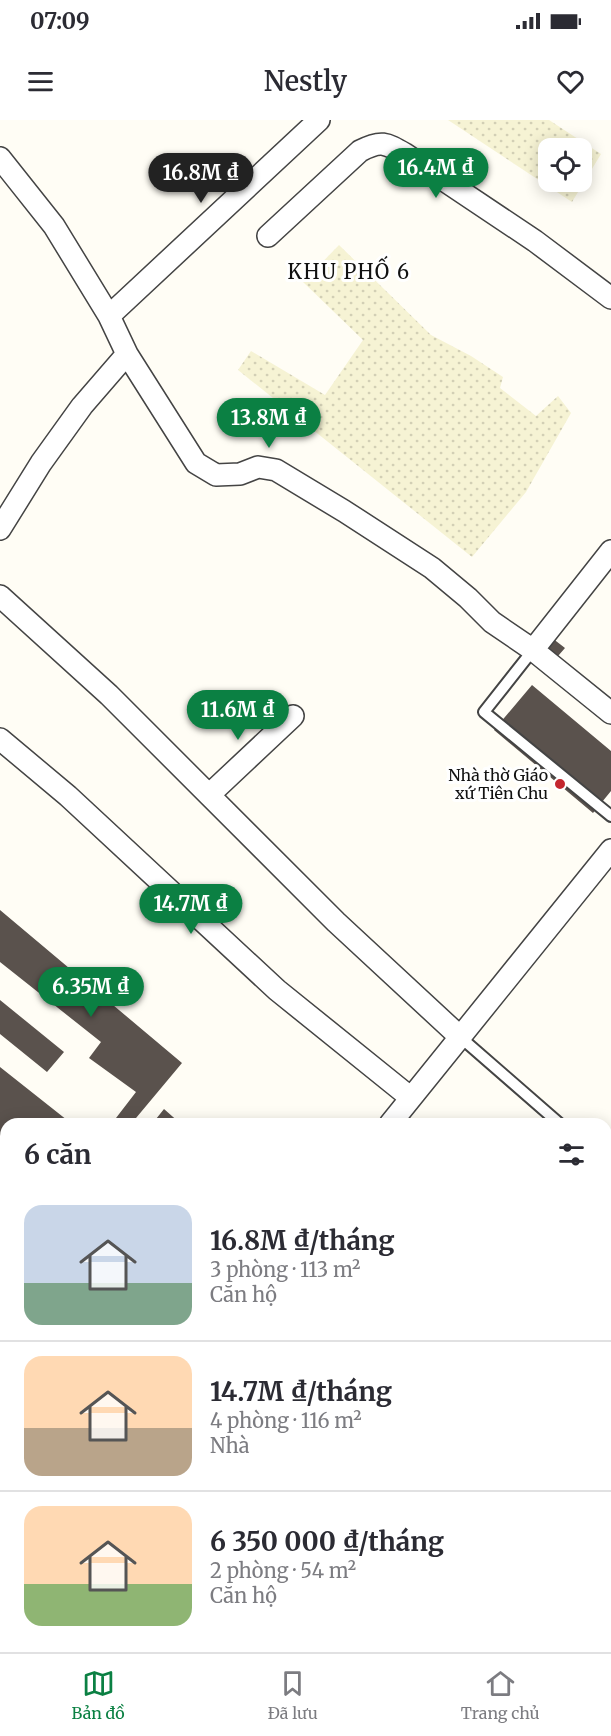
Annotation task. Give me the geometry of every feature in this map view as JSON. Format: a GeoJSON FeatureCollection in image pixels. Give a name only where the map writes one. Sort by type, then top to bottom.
{"type":"FeatureCollection","features":[{"type":"Feature","properties":{"kind":"street"},"geometry":{"type":"LineString","coordinates":[[109,316],[319,120]]}},
{"type":"Feature","properties":{"kind":"street"},"geometry":{"type":"LineString","coordinates":[[268,236],[360,151],[380,143],[386,144],[405,154],[535,242],[611,298]]}},
{"type":"Feature","properties":{"kind":"street"},"geometry":{"type":"LineString","coordinates":[[0,158],[54,226],[109,316],[127,354],[195,463],[216,475],[240,474],[258,467],[276,470],[353,516],[432,568],[492,622],[533,650],[611,713]]}},
{"type":"Feature","properties":{"kind":"street"},"geometry":{"type":"LineString","coordinates":[[0,529],[41,463],[82,406],[127,354]]}},
{"type":"Feature","properties":{"kind":"street"},"geometry":{"type":"LineString","coordinates":[[533,650],[611,551]]}},
{"type":"Feature","properties":{"kind":"street"},"geometry":{"type":"LineString","coordinates":[[0,596],[110,695],[336,922],[459,1036]]}},
{"type":"Feature","properties":{"kind":"street"},"geometry":{"type":"LineString","coordinates":[[209,795],[293,716]]}},
{"type":"Feature","properties":{"kind":"street"},"geometry":{"type":"LineString","coordinates":[[0,739],[126,849],[277,990],[411,1098]]}},
{"type":"Feature","properties":{"kind":"street"},"geometry":{"type":"LineString","coordinates":[[395,1118],[611,850]]}},
{"type":"Feature","properties":{"kind":"lane"},"geometry":{"type":"LineString","coordinates":[[533,650],[484,712],[611,816]]}},
{"type":"Feature","properties":{"kind":"lane"},"geometry":{"type":"LineString","coordinates":[[459,1036],[553,1118]]}},
{"type":"Feature","properties":{"kind":"shaded area"},"geometry":{"type":"Polygon","coordinates":[[[448,120],[549,120],[577,138],[538,138],[538,180],[448,120]]]}},
{"type":"Feature","properties":{"kind":"shaded area"},"geometry":{"type":"Polygon","coordinates":[[[592,148],[601,154],[592,169],[592,148]]]}},
{"type":"Feature","properties":{"kind":"shaded area"},"geometry":{"type":"Polygon","coordinates":[[[557,192],[578,192],[572,202],[557,192]]]}},
{"type":"Feature","properties":{"kind":"shaded area"},"geometry":{"type":"Polygon","coordinates":[[[339,245],[431,335],[471,356],[503,377],[500,388],[536,416],[558,396],[571,413],[526,492],[472,557],[238,370],[251,351],[325,395],[363,340],[303,282],[339,245]]]}},
{"type":"Feature","properties":{"kind":"building"},"geometry":{"type":"Polygon","coordinates":[[[543,631],[565,648],[545,671],[543,631]]]}},
{"type":"Feature","properties":{"kind":"building"},"geometry":{"type":"Polygon","coordinates":[[[532,685],[611,751],[611,791],[593,813],[494,730],[532,685]]]}},
{"type":"Feature","properties":{"kind":"building"},"geometry":{"type":"Polygon","coordinates":[[[0,910],[182,1063],[136,1118],[116,1118],[136,1092],[89,1058],[101,1042],[0,962],[0,910]]]}},
{"type":"Feature","properties":{"kind":"building"},"geometry":{"type":"Polygon","coordinates":[[[0,1000],[64,1052],[47,1072],[0,1034],[0,1000]]]}},
{"type":"Feature","properties":{"kind":"building"},"geometry":{"type":"Polygon","coordinates":[[[0,1067],[64,1118],[0,1118],[0,1067]]]}},
{"type":"Feature","properties":{"kind":"building"},"geometry":{"type":"Polygon","coordinates":[[[164,1109],[174,1118],[157,1118],[164,1109]]]}},
{"type":"Feature","properties":{"kind":"place","name":"Nhà thờ Giáo xứ Tiên Chu"},"geometry":{"type":"Point","coordinates":[560,784]}},
{"type":"Feature","properties":{"kind":"district","name":"KHU PHỐ 6"},"geometry":{"type":"Point","coordinates":[349,272]}}]}
